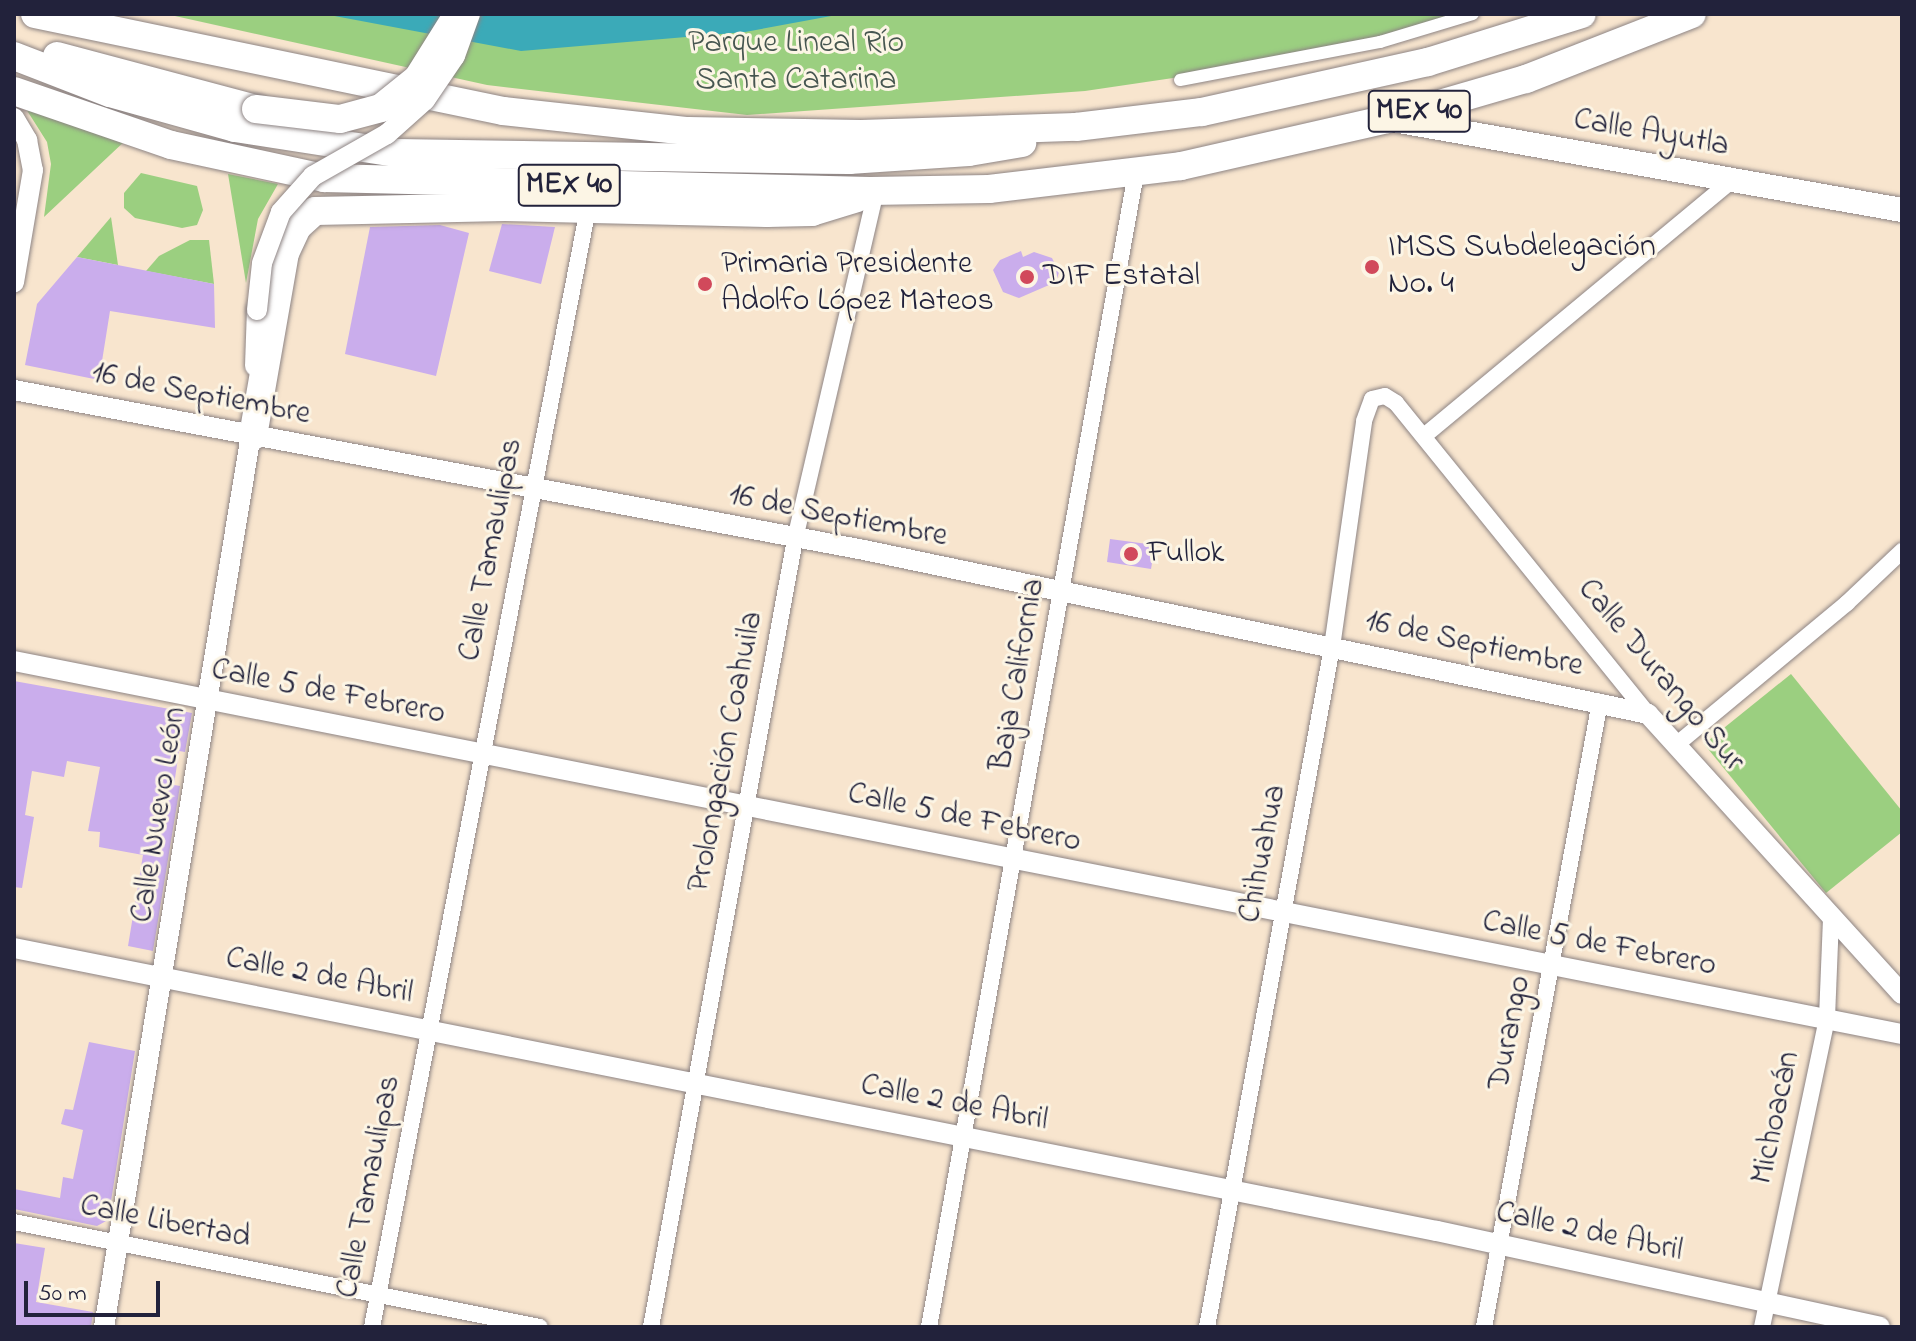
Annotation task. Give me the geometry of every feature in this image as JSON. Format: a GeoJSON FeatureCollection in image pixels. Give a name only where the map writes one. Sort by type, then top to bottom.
{"type":"FeatureCollection","features":[{"type":"Feature","properties":{"kind":"highway","name":"MEX 40"},"geometry":{"type":"LineString","coordinates":[[35,14],[372,86],[581,122],[861,134],[1076,127],[1202,112],[1404,68],[1582,14]]}},
{"type":"Feature","properties":{"kind":"highway"},"geometry":{"type":"LineString","coordinates":[[14,45],[256,109],[340,119],[381,108],[418,78],[458,14]]}},
{"type":"Feature","properties":{"kind":"highway","name":"MEX 40"},"geometry":{"type":"LineString","coordinates":[[14,91],[171,145],[324,178],[873,191],[989,189],[1136,173],[1388,119],[1526,79],[1692,14]]}},
{"type":"Feature","properties":{"kind":"highway"},"geometry":{"type":"LineString","coordinates":[[14,56],[57,73],[235,128],[397,153],[849,160],[969,152],[1076,127]]}},
{"type":"Feature","properties":{"kind":"highway"},"geometry":{"type":"LineString","coordinates":[[253,436],[285,253],[297,227],[315,211],[339,207],[812,212],[873,191]]}},
{"type":"Feature","properties":{"kind":"main road","name":"Calle Ayutla"},"geometry":{"type":"LineString","coordinates":[[1388,119],[1902,210]]}},
{"type":"Feature","properties":{"kind":"street","name":"Calle Nuevo León"},"geometry":{"type":"LineString","coordinates":[[104,1327],[253,436],[257,310],[262,263],[281,212],[313,176],[387,134],[425,100],[455,56],[470,14]]}},
{"type":"Feature","properties":{"kind":"street"},"geometry":{"type":"LineString","coordinates":[[1180,80],[1380,42],[1473,14]]}},
{"type":"Feature","properties":{"kind":"street"},"geometry":{"type":"LineString","coordinates":[[14,118],[27,140],[33,170],[14,282]]}},
{"type":"Feature","properties":{"kind":"street","name":"Baja California"},"geometry":{"type":"LineString","coordinates":[[929,1327],[1136,173]]}},
{"type":"Feature","properties":{"kind":"street"},"geometry":{"type":"LineString","coordinates":[[1424,436],[1731,181]]}},
{"type":"Feature","properties":{"kind":"street","name":"Prolongación Coahuila"},"geometry":{"type":"LineString","coordinates":[[651,1327],[795,539],[873,191]]}},
{"type":"Feature","properties":{"kind":"street","name":"Calle Tamaulipas"},"geometry":{"type":"LineString","coordinates":[[372,1327],[480,754],[588,209]]}},
{"type":"Feature","properties":{"kind":"street","name":"16 de Septiembre"},"geometry":{"type":"LineString","coordinates":[[14,390],[795,539],[1648,714]]}},
{"type":"Feature","properties":{"kind":"street","name":"Calle Durango Sur"},"geometry":{"type":"LineString","coordinates":[[1378,396],[1396,403],[1648,714],[1902,994]]}},
{"type":"Feature","properties":{"kind":"street","name":"Chihuahua"},"geometry":{"type":"LineString","coordinates":[[1207,1327],[1332,647],[1366,409],[1378,396]]}},
{"type":"Feature","properties":{"kind":"street"},"geometry":{"type":"LineString","coordinates":[[1676,745],[1847,603],[1902,551]]}},
{"type":"Feature","properties":{"kind":"street","name":"Calle 5 de Febrero"},"geometry":{"type":"LineString","coordinates":[[14,661],[1902,1034]]}},
{"type":"Feature","properties":{"kind":"street","name":"Durango"},"geometry":{"type":"LineString","coordinates":[[1484,1327],[1600,702]]}},
{"type":"Feature","properties":{"kind":"street","name":"Michoacán"},"geometry":{"type":"LineString","coordinates":[[1762,1327],[1827,1018],[1831,919]]}},
{"type":"Feature","properties":{"kind":"street","name":"Calle 2 de Abril"},"geometry":{"type":"LineString","coordinates":[[14,948],[1501,1244],[1880,1327]]}},
{"type":"Feature","properties":{"kind":"street","name":"Calle Libertad"},"geometry":{"type":"LineString","coordinates":[[14,1222],[540,1327]]}},
{"type":"Feature","properties":{"kind":"green space","name":"Parque Lineal Río Santa Catarina"},"geometry":{"type":"Polygon","coordinates":[[[166,14],[1464,14],[1392,36],[1234,69],[1085,91],[747,115],[487,85],[166,14]]]}},
{"type":"Feature","properties":{"kind":"green space"},"geometry":{"type":"Polygon","coordinates":[[[21,101],[127,139],[44,217],[51,164],[47,142],[21,101]]]}},
{"type":"Feature","properties":{"kind":"green space"},"geometry":{"type":"Polygon","coordinates":[[[141,173],[197,186],[203,210],[197,225],[182,228],[135,218],[124,208],[124,193],[141,173]]]}},
{"type":"Feature","properties":{"kind":"green space"},"geometry":{"type":"Polygon","coordinates":[[[228,174],[278,184],[258,219],[246,283],[228,174]]]}},
{"type":"Feature","properties":{"kind":"green space"},"geometry":{"type":"Polygon","coordinates":[[[111,217],[118,265],[77,257],[111,217]]]}},
{"type":"Feature","properties":{"kind":"green space"},"geometry":{"type":"Polygon","coordinates":[[[190,240],[209,240],[214,284],[146,271],[159,256],[190,240]]]}},
{"type":"Feature","properties":{"kind":"green space"},"geometry":{"type":"Polygon","coordinates":[[[1791,674],[1902,811],[1902,832],[1826,893],[1704,744],[1791,674]]]}},
{"type":"Feature","properties":{"kind":"water"},"geometry":{"type":"Polygon","coordinates":[[[324,14],[842,14],[745,32],[521,51],[324,14]]]}},
{"type":"Feature","properties":{"kind":"building"},"geometry":{"type":"Polygon","coordinates":[[[502,224],[555,227],[541,284],[489,271],[502,224]]]}},
{"type":"Feature","properties":{"kind":"building"},"geometry":{"type":"Polygon","coordinates":[[[440,225],[469,233],[436,376],[345,354],[370,227],[440,225]]]}},
{"type":"Feature","properties":{"kind":"building","name":"DIF Estatal"},"geometry":{"type":"Polygon","coordinates":[[[1021,251],[1023,257],[1034,252],[1052,258],[1059,272],[1056,282],[1019,298],[1003,292],[993,270],[1000,260],[1021,251]]]}},
{"type":"Feature","properties":{"kind":"building"},"geometry":{"type":"Polygon","coordinates":[[[77,257],[214,284],[215,328],[110,311],[99,380],[25,365],[37,304],[77,257]]]}},
{"type":"Feature","properties":{"kind":"building","name":"Fullok"},"geometry":{"type":"Polygon","coordinates":[[[1110,539],[1155,545],[1151,569],[1107,562],[1110,539]]]}},
{"type":"Feature","properties":{"kind":"building"},"geometry":{"type":"Polygon","coordinates":[[[14,681],[192,713],[185,752],[179,751],[174,785],[180,786],[153,951],[128,946],[143,855],[99,847],[100,832],[88,831],[100,767],[67,761],[64,777],[32,771],[25,815],[34,817],[22,888],[14,887],[14,681]]]}},
{"type":"Feature","properties":{"kind":"building"},"geometry":{"type":"Polygon","coordinates":[[[89,1042],[135,1051],[108,1220],[97,1226],[14,1209],[14,1189],[60,1198],[63,1177],[73,1179],[83,1130],[61,1124],[65,1109],[73,1110],[89,1042]]]}},
{"type":"Feature","properties":{"kind":"building"},"geometry":{"type":"Polygon","coordinates":[[[14,1243],[45,1248],[36,1302],[93,1312],[91,1327],[14,1327],[14,1243]]]}},
{"type":"Feature","properties":{"kind":"place","name":"IMSS Subdelegación No. 4"},"geometry":{"type":"Point","coordinates":[1372,267]}},
{"type":"Feature","properties":{"kind":"place","name":"DIF Estatal"},"geometry":{"type":"Point","coordinates":[1027,277]}},
{"type":"Feature","properties":{"kind":"place","name":"Primaria Presidente Adolfo López Mateos"},"geometry":{"type":"Point","coordinates":[705,284]}},
{"type":"Feature","properties":{"kind":"place","name":"Fullok"},"geometry":{"type":"Point","coordinates":[1131,554]}}]}
